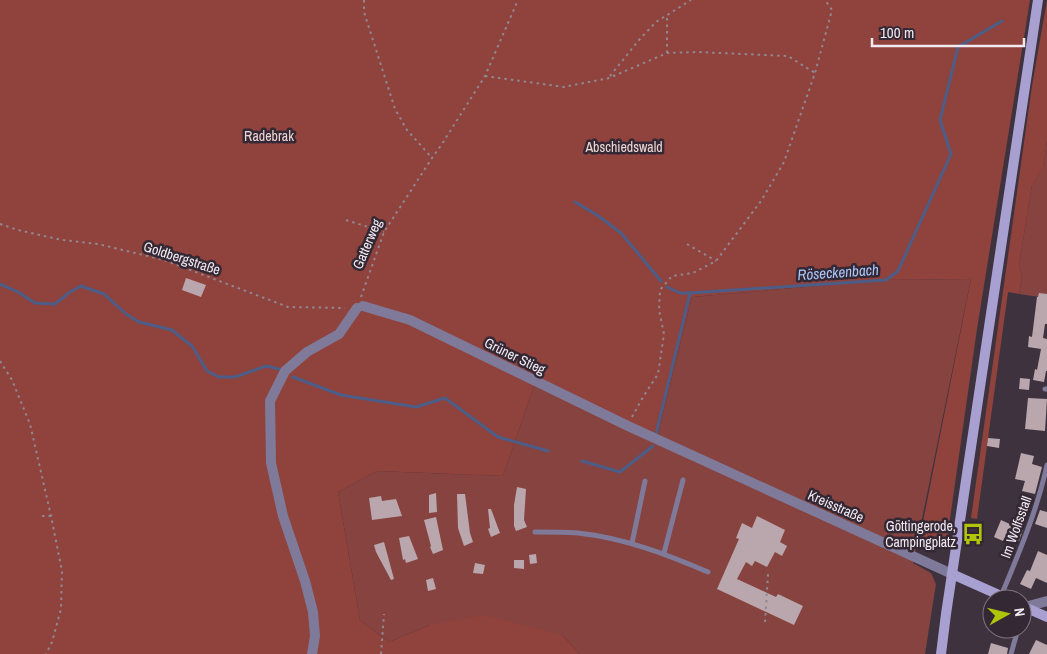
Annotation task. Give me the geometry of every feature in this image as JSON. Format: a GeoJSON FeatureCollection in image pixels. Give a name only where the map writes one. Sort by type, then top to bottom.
{"type":"FeatureCollection","features":[{"type":"Feature","properties":{"kind":"main road"},"geometry":{"type":"LineString","coordinates":[[941,654],[1038,0]]}},
{"type":"Feature","properties":{"kind":"main road","name":"Kreisstraße"},"geometry":{"type":"LineString","coordinates":[[952,574],[986,589]]}},
{"type":"Feature","properties":{"kind":"main road"},"geometry":{"type":"LineString","coordinates":[[1032,612],[1047,617]]}},
{"type":"Feature","properties":{"kind":"street","name":"Grüner Stieg"},"geometry":{"type":"LineString","coordinates":[[360,307],[410,320],[653,438]]}},
{"type":"Feature","properties":{"kind":"street"},"geometry":{"type":"LineString","coordinates":[[312,654],[315,636],[313,612],[305,581],[283,516],[271,463],[270,401],[285,372],[307,352],[340,334],[360,307]]}},
{"type":"Feature","properties":{"kind":"street","name":"Kreisstraße"},"geometry":{"type":"LineString","coordinates":[[653,438],[952,574]]}},
{"type":"Feature","properties":{"kind":"street"},"geometry":{"type":"LineString","coordinates":[[1032,606],[1047,602]]}},
{"type":"Feature","properties":{"kind":"lane","name":"Im Wolfsstall"},"geometry":{"type":"LineString","coordinates":[[1007,589],[1032,520],[1047,465]]}},
{"type":"Feature","properties":{"kind":"lane"},"geometry":{"type":"LineString","coordinates":[[664,553],[683,480]]}},
{"type":"Feature","properties":{"kind":"lane"},"geometry":{"type":"LineString","coordinates":[[632,543],[645,481]]}},
{"type":"Feature","properties":{"kind":"lane"},"geometry":{"type":"LineString","coordinates":[[536,532],[579,533],[632,543],[664,553],[708,572]]}},
{"type":"Feature","properties":{"kind":"lane"},"geometry":{"type":"LineString","coordinates":[[1011,654],[1015,639]]}},
{"type":"Feature","properties":{"kind":"path"},"geometry":{"type":"LineString","coordinates":[[364,0],[364,12],[394,109],[408,130],[432,158]]}},
{"type":"Feature","properties":{"kind":"path","name":"Gatterweg"},"geometry":{"type":"LineString","coordinates":[[360,307],[384,232],[485,76],[518,0]]}},
{"type":"Feature","properties":{"kind":"path"},"geometry":{"type":"LineString","coordinates":[[609,78],[656,22],[691,0]]}},
{"type":"Feature","properties":{"kind":"path"},"geometry":{"type":"LineString","coordinates":[[628,426],[658,374],[664,334],[659,310],[660,290],[672,276],[693,273],[716,261],[761,201],[784,162],[815,73],[832,10],[824,0]]}},
{"type":"Feature","properties":{"kind":"path"},"geometry":{"type":"LineString","coordinates":[[667,16],[667,54]]}},
{"type":"Feature","properties":{"kind":"path"},"geometry":{"type":"LineString","coordinates":[[485,76],[564,87],[609,78],[667,54],[698,52],[788,56],[815,73]]}},
{"type":"Feature","properties":{"kind":"path"},"geometry":{"type":"LineString","coordinates":[[346,220],[384,232]]}},
{"type":"Feature","properties":{"kind":"path","name":"Goldbergstraße"},"geometry":{"type":"LineString","coordinates":[[0,224],[62,240],[98,244],[164,260],[288,307],[360,307]]}},
{"type":"Feature","properties":{"kind":"path"},"geometry":{"type":"LineString","coordinates":[[687,244],[716,261]]}},
{"type":"Feature","properties":{"kind":"path"},"geometry":{"type":"LineString","coordinates":[[0,361],[12,380],[30,424],[62,571],[61,610],[52,642],[46,654]]}},
{"type":"Feature","properties":{"kind":"path"},"geometry":{"type":"LineString","coordinates":[[42,516],[51,516]]}},
{"type":"Feature","properties":{"kind":"path"},"geometry":{"type":"LineString","coordinates":[[765,622],[768,574]]}},
{"type":"Feature","properties":{"kind":"path"},"geometry":{"type":"LineString","coordinates":[[381,654],[384,614]]}},
{"type":"Feature","properties":{"kind":"shaded area"},"geometry":{"type":"Polygon","coordinates":[[[1047,141],[1047,298],[1019,294],[1022,278],[1019,265],[1032,185],[1043,167],[1047,141]]]}},
{"type":"Feature","properties":{"kind":"shaded area"},"geometry":{"type":"Polygon","coordinates":[[[971,279],[913,563],[931,573],[936,584],[925,654],[580,654],[562,635],[430,625],[389,642],[360,620],[338,492],[377,471],[503,476],[534,386],[656,441],[692,297],[886,280],[971,279]]]}},
{"type":"Feature","properties":{"kind":"green space"},"geometry":{"type":"Polygon","coordinates":[[[0,0],[1030,0],[977,329],[946,547],[918,547],[971,279],[886,280],[692,297],[656,441],[534,386],[503,476],[377,471],[338,492],[360,620],[389,642],[430,625],[485,615],[562,635],[580,654],[0,654],[0,0]]]}},
{"type":"Feature","properties":{"kind":"green space"},"geometry":{"type":"Polygon","coordinates":[[[1047,0],[1047,141],[1043,168],[1032,185],[1019,265],[1022,278],[1019,294],[1008,292],[977,519],[971,518],[1032,86],[1047,0]]]}},
{"type":"Feature","properties":{"kind":"building"},"geometry":{"type":"Polygon","coordinates":[[[186,278],[206,285],[201,297],[182,290],[186,278]]]}},
{"type":"Feature","properties":{"kind":"building"},"geometry":{"type":"Polygon","coordinates":[[[1039,293],[1047,294],[1047,324],[1045,324],[1043,338],[1047,339],[1047,371],[1044,382],[1033,380],[1041,349],[1028,347],[1029,336],[1032,337],[1039,293]]]}},
{"type":"Feature","properties":{"kind":"building"},"geometry":{"type":"Polygon","coordinates":[[[1020,378],[1030,379],[1029,390],[1019,389],[1020,378]]]}},
{"type":"Feature","properties":{"kind":"building"},"geometry":{"type":"Polygon","coordinates":[[[1028,398],[1047,399],[1045,431],[1025,429],[1028,398]]]}},
{"type":"Feature","properties":{"kind":"building"},"geometry":{"type":"Polygon","coordinates":[[[988,438],[1000,439],[999,448],[987,446],[988,438]]]}},
{"type":"Feature","properties":{"kind":"building"},"geometry":{"type":"Polygon","coordinates":[[[1021,453],[1034,456],[1032,464],[1042,467],[1035,494],[1022,491],[1025,481],[1015,479],[1021,453]]]}},
{"type":"Feature","properties":{"kind":"building"},"geometry":{"type":"Polygon","coordinates":[[[517,487],[526,489],[524,520],[527,527],[516,531],[514,526],[514,505],[517,487]]]}},
{"type":"Feature","properties":{"kind":"building"},"geometry":{"type":"Polygon","coordinates":[[[436,493],[437,512],[429,513],[429,495],[436,493]]]}},
{"type":"Feature","properties":{"kind":"building"},"geometry":{"type":"Polygon","coordinates":[[[457,494],[465,494],[473,542],[464,546],[458,528],[457,494]]]}},
{"type":"Feature","properties":{"kind":"building"},"geometry":{"type":"Polygon","coordinates":[[[381,496],[382,501],[396,499],[402,516],[372,520],[369,498],[381,496]]]}},
{"type":"Feature","properties":{"kind":"building"},"geometry":{"type":"Polygon","coordinates":[[[488,509],[491,509],[500,533],[491,537],[488,529],[490,528],[488,509]]]}},
{"type":"Feature","properties":{"kind":"building"},"geometry":{"type":"Polygon","coordinates":[[[1040,510],[1047,512],[1047,528],[1035,524],[1040,510]]]}},
{"type":"Feature","properties":{"kind":"building"},"geometry":{"type":"Polygon","coordinates":[[[757,516],[785,530],[780,542],[787,546],[782,556],[775,552],[767,567],[755,561],[752,566],[746,562],[737,579],[776,597],[778,594],[803,606],[794,625],[717,589],[739,539],[736,538],[742,523],[752,528],[757,516]]]}},
{"type":"Feature","properties":{"kind":"building"},"geometry":{"type":"Polygon","coordinates":[[[436,517],[443,550],[433,554],[424,520],[436,517]]]}},
{"type":"Feature","properties":{"kind":"building"},"geometry":{"type":"Polygon","coordinates":[[[1001,520],[1023,530],[1019,541],[1005,537],[1003,541],[994,537],[1001,520]]]}},
{"type":"Feature","properties":{"kind":"building"},"geometry":{"type":"Polygon","coordinates":[[[409,536],[418,559],[406,563],[405,559],[403,560],[399,538],[409,536]]]}},
{"type":"Feature","properties":{"kind":"building"},"geometry":{"type":"Polygon","coordinates":[[[384,542],[394,579],[391,580],[374,545],[384,542]]]}},
{"type":"Feature","properties":{"kind":"building"},"geometry":{"type":"Polygon","coordinates":[[[1038,551],[1047,555],[1047,583],[1036,578],[1031,589],[1020,584],[1027,570],[1030,571],[1038,551]]]}},
{"type":"Feature","properties":{"kind":"building"},"geometry":{"type":"Polygon","coordinates":[[[536,554],[537,563],[530,564],[529,555],[536,554]]]}},
{"type":"Feature","properties":{"kind":"building"},"geometry":{"type":"Polygon","coordinates":[[[514,560],[524,560],[524,569],[514,568],[514,560]]]}},
{"type":"Feature","properties":{"kind":"building"},"geometry":{"type":"Polygon","coordinates":[[[475,563],[485,565],[483,574],[473,573],[475,563]]]}},
{"type":"Feature","properties":{"kind":"building"},"geometry":{"type":"Polygon","coordinates":[[[433,578],[436,589],[428,591],[426,580],[433,578]]]}},
{"type":"Feature","properties":{"kind":"building"},"geometry":{"type":"Polygon","coordinates":[[[1036,640],[1047,645],[1047,654],[1029,654],[1036,640]]]}},
{"type":"Feature","properties":{"kind":"building"},"geometry":{"type":"Polygon","coordinates":[[[991,643],[1008,648],[1007,654],[988,654],[991,643]]]}},
{"type":"Feature","properties":{"kind":"waterway","name":"Röseckenbach"},"geometry":{"type":"LineString","coordinates":[[656,434],[690,293],[886,280],[898,271],[951,154],[940,120],[958,47],[1002,21]]}},
{"type":"Feature","properties":{"kind":"waterway"},"geometry":{"type":"LineString","coordinates":[[575,202],[597,215],[621,233],[661,281]]}},
{"type":"Feature","properties":{"kind":"waterway","name":"Röseckenbach"},"geometry":{"type":"LineString","coordinates":[[0,284],[18,292],[35,303],[55,304],[81,286],[104,294],[126,314],[139,322],[172,330],[192,346],[207,371],[219,377],[235,377],[266,366],[279,369]]}},
{"type":"Feature","properties":{"kind":"waterway"},"geometry":{"type":"LineString","coordinates":[[667,287],[680,293],[690,293]]}},
{"type":"Feature","properties":{"kind":"waterway","name":"Röseckenbach"},"geometry":{"type":"LineString","coordinates":[[293,377],[341,395],[416,407],[445,398],[498,437],[548,451]]}},
{"type":"Feature","properties":{"kind":"waterway","name":"Röseckenbach"},"geometry":{"type":"LineString","coordinates":[[582,461],[620,472],[653,446]]}},
{"type":"Feature","properties":{"kind":"place","name":"Göttingerode, Campingplatz"},"geometry":{"type":"Point","coordinates":[973,534]}},
{"type":"Feature","properties":{"kind":"park label","name":"Radebrak"},"geometry":{"type":"Point","coordinates":[269,136]}},
{"type":"Feature","properties":{"kind":"park label","name":"Abschiedswald"},"geometry":{"type":"Point","coordinates":[624,147]}}]}
